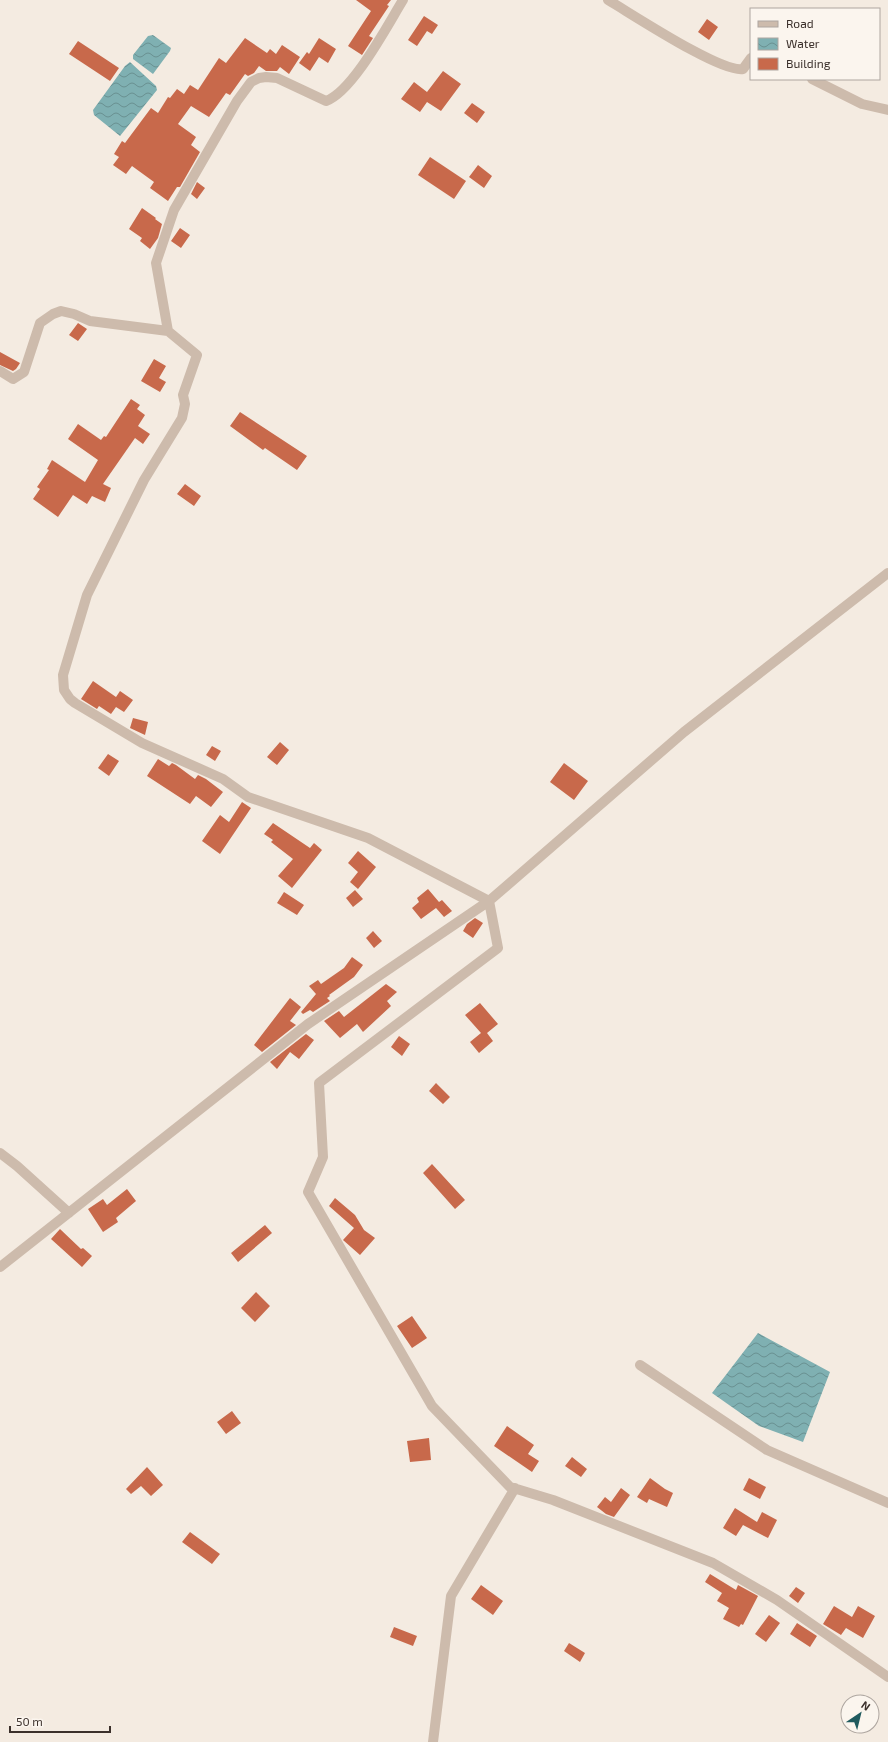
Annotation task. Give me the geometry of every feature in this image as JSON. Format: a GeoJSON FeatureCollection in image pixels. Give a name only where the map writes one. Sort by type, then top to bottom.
{"type":"FeatureCollection","features":[{"type":"Feature","properties":{"kind":"street"},"geometry":{"type":"LineString","coordinates":[[168,331],[156,263],[174,210],[237,101],[251,82],[259,78],[266,77],[277,78],[326,101],[334,98],[352,80],[403,0]]}},
{"type":"Feature","properties":{"kind":"street"},"geometry":{"type":"LineString","coordinates":[[608,0],[708,59],[734,70],[743,70],[750,60]]}},
{"type":"Feature","properties":{"kind":"street"},"geometry":{"type":"LineString","coordinates":[[814,80],[862,104],[888,110]]}},
{"type":"Feature","properties":{"kind":"street"},"geometry":{"type":"LineString","coordinates":[[0,371],[13,379],[24,372],[40,323],[53,314],[61,311],[74,314],[90,321],[168,331],[197,355],[183,395],[186,404],[182,418],[144,480],[87,596],[62,675],[63,686],[67,696],[88,712],[142,743],[223,779],[248,797],[368,838],[489,901]]}},
{"type":"Feature","properties":{"kind":"street"},"geometry":{"type":"LineString","coordinates":[[0,1267],[308,1024],[489,901],[684,732],[888,573]]}},
{"type":"Feature","properties":{"kind":"street"},"geometry":{"type":"LineString","coordinates":[[489,901],[498,948],[319,1083],[323,1157],[308,1192],[432,1406],[510,1487],[553,1500],[713,1564],[777,1600],[888,1676]]}},
{"type":"Feature","properties":{"kind":"street"},"geometry":{"type":"LineString","coordinates":[[0,1154],[17,1166],[68,1214]]}},
{"type":"Feature","properties":{"kind":"street"},"geometry":{"type":"LineString","coordinates":[[640,1365],[767,1450],[888,1502]]}},
{"type":"Feature","properties":{"kind":"street"},"geometry":{"type":"LineString","coordinates":[[433,1742],[451,1596],[515,1488]]}},
{"type":"Feature","properties":{"kind":"water"},"geometry":{"type":"Polygon","coordinates":[[[153,35],[171,48],[153,74],[133,59],[133,55],[148,36],[153,35]]]}},
{"type":"Feature","properties":{"kind":"water"},"geometry":{"type":"Polygon","coordinates":[[[130,62],[156,86],[157,90],[120,136],[94,115],[93,110],[125,66],[130,62]]]}},
{"type":"Feature","properties":{"kind":"water"},"geometry":{"type":"Polygon","coordinates":[[[758,1333],[830,1372],[803,1442],[759,1426],[712,1393],[758,1333]]]}},
{"type":"Feature","properties":{"kind":"building"},"geometry":{"type":"Polygon","coordinates":[[[356,0],[391,0],[387,5],[389,6],[369,36],[373,38],[362,55],[348,46],[371,11],[356,0]]]}},
{"type":"Feature","properties":{"kind":"building"},"geometry":{"type":"Polygon","coordinates":[[[424,16],[438,25],[432,34],[427,31],[417,46],[408,40],[424,16]]]}},
{"type":"Feature","properties":{"kind":"building"},"geometry":{"type":"Polygon","coordinates":[[[707,19],[718,27],[709,40],[698,32],[707,19]]]}},
{"type":"Feature","properties":{"kind":"building"},"geometry":{"type":"Polygon","coordinates":[[[245,38],[267,53],[270,49],[276,54],[282,45],[300,57],[289,74],[280,67],[277,71],[266,71],[259,66],[254,73],[248,76],[245,74],[230,95],[226,93],[209,117],[191,106],[178,124],[196,137],[191,145],[200,152],[180,187],[177,187],[168,201],[150,188],[154,182],[132,166],[126,174],[113,165],[119,157],[114,154],[122,141],[125,143],[151,108],[158,113],[168,97],[170,98],[177,89],[184,94],[190,85],[198,90],[219,58],[226,63],[245,38]]]}},
{"type":"Feature","properties":{"kind":"building"},"geometry":{"type":"Polygon","coordinates":[[[319,38],[336,49],[328,63],[319,57],[310,71],[299,63],[307,52],[309,54],[319,38]]]}},
{"type":"Feature","properties":{"kind":"building"},"geometry":{"type":"Polygon","coordinates":[[[78,41],[119,68],[110,81],[69,54],[78,41]]]}},
{"type":"Feature","properties":{"kind":"building"},"geometry":{"type":"Polygon","coordinates":[[[443,71],[461,84],[441,111],[427,102],[420,112],[401,99],[414,82],[427,92],[443,71]]]}},
{"type":"Feature","properties":{"kind":"building"},"geometry":{"type":"Polygon","coordinates":[[[472,103],[485,112],[477,123],[464,113],[472,103]]]}},
{"type":"Feature","properties":{"kind":"building"},"geometry":{"type":"Polygon","coordinates":[[[430,157],[466,181],[454,199],[418,175],[430,157]]]}},
{"type":"Feature","properties":{"kind":"building"},"geometry":{"type":"Polygon","coordinates":[[[478,165],[492,176],[484,188],[469,177],[478,165]]]}},
{"type":"Feature","properties":{"kind":"building"},"geometry":{"type":"Polygon","coordinates":[[[197,182],[205,188],[197,199],[191,194],[197,182]]]}},
{"type":"Feature","properties":{"kind":"building"},"geometry":{"type":"Polygon","coordinates":[[[142,208],[162,224],[158,238],[150,249],[140,241],[142,238],[129,229],[142,208]]]}},
{"type":"Feature","properties":{"kind":"building"},"geometry":{"type":"Polygon","coordinates":[[[180,228],[190,235],[181,248],[171,241],[180,228]]]}},
{"type":"Feature","properties":{"kind":"building"},"geometry":{"type":"Polygon","coordinates":[[[78,323],[87,329],[78,341],[69,335],[78,323]]]}},
{"type":"Feature","properties":{"kind":"building"},"geometry":{"type":"Polygon","coordinates":[[[0,352],[20,363],[16,369],[13,371],[0,365],[0,352]]]}},
{"type":"Feature","properties":{"kind":"building"},"geometry":{"type":"Polygon","coordinates":[[[154,359],[166,366],[159,378],[166,382],[160,392],[141,381],[154,359]]]}},
{"type":"Feature","properties":{"kind":"building"},"geometry":{"type":"Polygon","coordinates":[[[131,399],[140,405],[137,409],[145,415],[138,426],[150,434],[143,444],[135,438],[103,484],[111,488],[105,502],[92,496],[87,504],[73,495],[58,517],[33,499],[40,489],[37,487],[49,470],[47,469],[52,460],[85,482],[98,460],[68,439],[78,424],[101,440],[104,436],[106,437],[131,399]]]}},
{"type":"Feature","properties":{"kind":"building"},"geometry":{"type":"Polygon","coordinates":[[[240,412],[307,456],[297,470],[265,448],[263,450],[230,426],[240,412]]]}},
{"type":"Feature","properties":{"kind":"building"},"geometry":{"type":"Polygon","coordinates":[[[185,484],[201,496],[194,506],[177,494],[185,484]]]}},
{"type":"Feature","properties":{"kind":"building"},"geometry":{"type":"Polygon","coordinates":[[[93,681],[116,697],[120,691],[133,700],[124,712],[116,707],[111,714],[99,706],[97,709],[81,699],[93,681]]]}},
{"type":"Feature","properties":{"kind":"building"},"geometry":{"type":"Polygon","coordinates":[[[133,718],[148,722],[145,735],[130,728],[133,718]]]}},
{"type":"Feature","properties":{"kind":"building"},"geometry":{"type":"Polygon","coordinates":[[[280,742],[289,750],[277,765],[267,757],[280,742]]]}},
{"type":"Feature","properties":{"kind":"building"},"geometry":{"type":"Polygon","coordinates":[[[212,746],[221,751],[215,761],[206,755],[212,746]]]}},
{"type":"Feature","properties":{"kind":"building"},"geometry":{"type":"Polygon","coordinates":[[[108,754],[119,761],[109,776],[98,768],[108,754]]]}},
{"type":"Feature","properties":{"kind":"building"},"geometry":{"type":"Polygon","coordinates":[[[158,759],[169,766],[172,763],[176,765],[195,779],[198,775],[206,779],[223,792],[211,807],[196,796],[190,804],[147,776],[158,759]]]}},
{"type":"Feature","properties":{"kind":"building"},"geometry":{"type":"Polygon","coordinates":[[[564,763],[588,781],[574,800],[550,782],[564,763]]]}},
{"type":"Feature","properties":{"kind":"building"},"geometry":{"type":"Polygon","coordinates":[[[242,802],[251,808],[220,854],[202,841],[220,815],[229,822],[242,802]]]}},
{"type":"Feature","properties":{"kind":"building"},"geometry":{"type":"Polygon","coordinates":[[[273,823],[310,848],[314,843],[322,850],[292,888],[278,876],[293,859],[271,842],[273,840],[264,834],[273,823]]]}},
{"type":"Feature","properties":{"kind":"building"},"geometry":{"type":"Polygon","coordinates":[[[358,851],[376,867],[358,889],[350,882],[358,872],[348,863],[358,851]]]}},
{"type":"Feature","properties":{"kind":"building"},"geometry":{"type":"Polygon","coordinates":[[[428,889],[439,902],[442,900],[452,911],[444,917],[436,908],[421,919],[412,908],[419,902],[417,898],[428,889]]]}},
{"type":"Feature","properties":{"kind":"building"},"geometry":{"type":"Polygon","coordinates":[[[355,890],[363,899],[353,907],[346,898],[355,890]]]}},
{"type":"Feature","properties":{"kind":"building"},"geometry":{"type":"Polygon","coordinates":[[[284,892],[304,905],[297,915],[277,903],[284,892]]]}},
{"type":"Feature","properties":{"kind":"building"},"geometry":{"type":"Polygon","coordinates":[[[475,918],[483,923],[473,938],[463,931],[467,924],[475,918]]]}},
{"type":"Feature","properties":{"kind":"building"},"geometry":{"type":"Polygon","coordinates":[[[373,931],[382,941],[374,948],[366,938],[373,931]]]}},
{"type":"Feature","properties":{"kind":"building"},"geometry":{"type":"Polygon","coordinates":[[[352,957],[363,965],[354,977],[329,995],[330,996],[327,998],[330,1001],[313,1012],[310,1010],[303,1014],[301,1012],[316,994],[309,986],[318,980],[321,984],[344,968],[352,957]]]}},
{"type":"Feature","properties":{"kind":"building"},"geometry":{"type":"Polygon","coordinates":[[[386,984],[397,992],[387,1001],[391,1006],[363,1032],[357,1024],[340,1038],[324,1021],[339,1011],[344,1017],[386,984]]]}},
{"type":"Feature","properties":{"kind":"building"},"geometry":{"type":"Polygon","coordinates":[[[290,998],[301,1007],[290,1021],[296,1025],[262,1052],[254,1045],[290,998]]]}},
{"type":"Feature","properties":{"kind":"building"},"geometry":{"type":"Polygon","coordinates":[[[480,1003],[498,1024],[487,1033],[493,1041],[479,1053],[470,1042],[481,1033],[465,1015],[480,1003]]]}},
{"type":"Feature","properties":{"kind":"building"},"geometry":{"type":"Polygon","coordinates":[[[306,1034],[314,1040],[299,1059],[290,1052],[277,1069],[270,1062],[306,1034]]]}},
{"type":"Feature","properties":{"kind":"building"},"geometry":{"type":"Polygon","coordinates":[[[399,1036],[410,1044],[402,1056],[391,1047],[399,1036]]]}},
{"type":"Feature","properties":{"kind":"building"},"geometry":{"type":"Polygon","coordinates":[[[436,1083],[450,1097],[443,1104],[429,1091],[436,1083]]]}},
{"type":"Feature","properties":{"kind":"building"},"geometry":{"type":"Polygon","coordinates":[[[432,1164],[465,1200],[455,1209],[423,1173],[432,1164]]]}},
{"type":"Feature","properties":{"kind":"building"},"geometry":{"type":"Polygon","coordinates":[[[127,1189],[136,1201],[116,1218],[118,1222],[103,1232],[88,1209],[103,1199],[107,1205],[127,1189]]]}},
{"type":"Feature","properties":{"kind":"building"},"geometry":{"type":"Polygon","coordinates":[[[335,1198],[355,1215],[364,1230],[375,1238],[360,1255],[343,1240],[354,1228],[329,1206],[335,1198]]]}},
{"type":"Feature","properties":{"kind":"building"},"geometry":{"type":"Polygon","coordinates":[[[265,1225],[272,1233],[238,1262],[231,1253],[265,1225]]]}},
{"type":"Feature","properties":{"kind":"building"},"geometry":{"type":"Polygon","coordinates":[[[60,1229],[81,1249],[83,1248],[92,1256],[82,1267],[51,1239],[60,1229]]]}},
{"type":"Feature","properties":{"kind":"building"},"geometry":{"type":"Polygon","coordinates":[[[256,1292],[270,1306],[255,1322],[241,1308],[256,1292]]]}},
{"type":"Feature","properties":{"kind":"building"},"geometry":{"type":"Polygon","coordinates":[[[412,1316],[427,1338],[412,1348],[397,1326],[412,1316]]]}},
{"type":"Feature","properties":{"kind":"building"},"geometry":{"type":"Polygon","coordinates":[[[232,1411],[241,1423],[226,1434],[217,1422],[232,1411]]]}},
{"type":"Feature","properties":{"kind":"building"},"geometry":{"type":"Polygon","coordinates":[[[507,1426],[534,1445],[528,1454],[539,1461],[532,1472],[494,1446],[507,1426]]]}},
{"type":"Feature","properties":{"kind":"building"},"geometry":{"type":"Polygon","coordinates":[[[429,1438],[431,1460],[410,1462],[407,1441],[429,1438]]]}},
{"type":"Feature","properties":{"kind":"building"},"geometry":{"type":"Polygon","coordinates":[[[572,1457],[587,1469],[581,1477],[565,1466],[572,1457]]]}},
{"type":"Feature","properties":{"kind":"building"},"geometry":{"type":"Polygon","coordinates":[[[147,1467],[163,1485],[151,1496],[141,1486],[131,1494],[126,1489],[147,1467]]]}},
{"type":"Feature","properties":{"kind":"building"},"geometry":{"type":"Polygon","coordinates":[[[650,1478],[673,1493],[667,1507],[649,1499],[647,1503],[637,1497],[650,1478]]]}},
{"type":"Feature","properties":{"kind":"building"},"geometry":{"type":"Polygon","coordinates":[[[749,1478],[766,1487],[760,1499],[743,1490],[749,1478]]]}},
{"type":"Feature","properties":{"kind":"building"},"geometry":{"type":"Polygon","coordinates":[[[621,1488],[630,1495],[614,1517],[606,1514],[597,1507],[605,1497],[611,1502],[621,1488]]]}},
{"type":"Feature","properties":{"kind":"building"},"geometry":{"type":"Polygon","coordinates":[[[735,1508],[757,1522],[762,1512],[777,1520],[768,1538],[743,1525],[736,1536],[723,1528],[735,1508]]]}},
{"type":"Feature","properties":{"kind":"building"},"geometry":{"type":"Polygon","coordinates":[[[190,1532],[220,1554],[212,1564],[182,1542],[190,1532]]]}},
{"type":"Feature","properties":{"kind":"building"},"geometry":{"type":"Polygon","coordinates":[[[710,1574],[736,1590],[738,1585],[758,1596],[743,1625],[741,1624],[739,1627],[723,1619],[729,1608],[717,1601],[722,1593],[705,1582],[710,1574]]]}},
{"type":"Feature","properties":{"kind":"building"},"geometry":{"type":"Polygon","coordinates":[[[481,1585],[503,1601],[493,1615],[471,1599],[481,1585]]]}},
{"type":"Feature","properties":{"kind":"building"},"geometry":{"type":"Polygon","coordinates":[[[796,1587],[805,1593],[798,1603],[789,1596],[796,1587]]]}},
{"type":"Feature","properties":{"kind":"building"},"geometry":{"type":"Polygon","coordinates":[[[834,1606],[852,1617],[858,1606],[875,1616],[863,1638],[846,1628],[841,1635],[823,1624],[834,1606]]]}},
{"type":"Feature","properties":{"kind":"building"},"geometry":{"type":"Polygon","coordinates":[[[769,1615],[780,1623],[766,1642],[755,1634],[769,1615]]]}},
{"type":"Feature","properties":{"kind":"building"},"geometry":{"type":"Polygon","coordinates":[[[797,1623],[817,1636],[810,1647],[790,1634],[797,1623]]]}},
{"type":"Feature","properties":{"kind":"building"},"geometry":{"type":"Polygon","coordinates":[[[394,1627],[417,1636],[413,1646],[390,1637],[394,1627]]]}},
{"type":"Feature","properties":{"kind":"building"},"geometry":{"type":"Polygon","coordinates":[[[569,1643],[585,1653],[580,1662],[564,1651],[569,1643]]]}}]}
